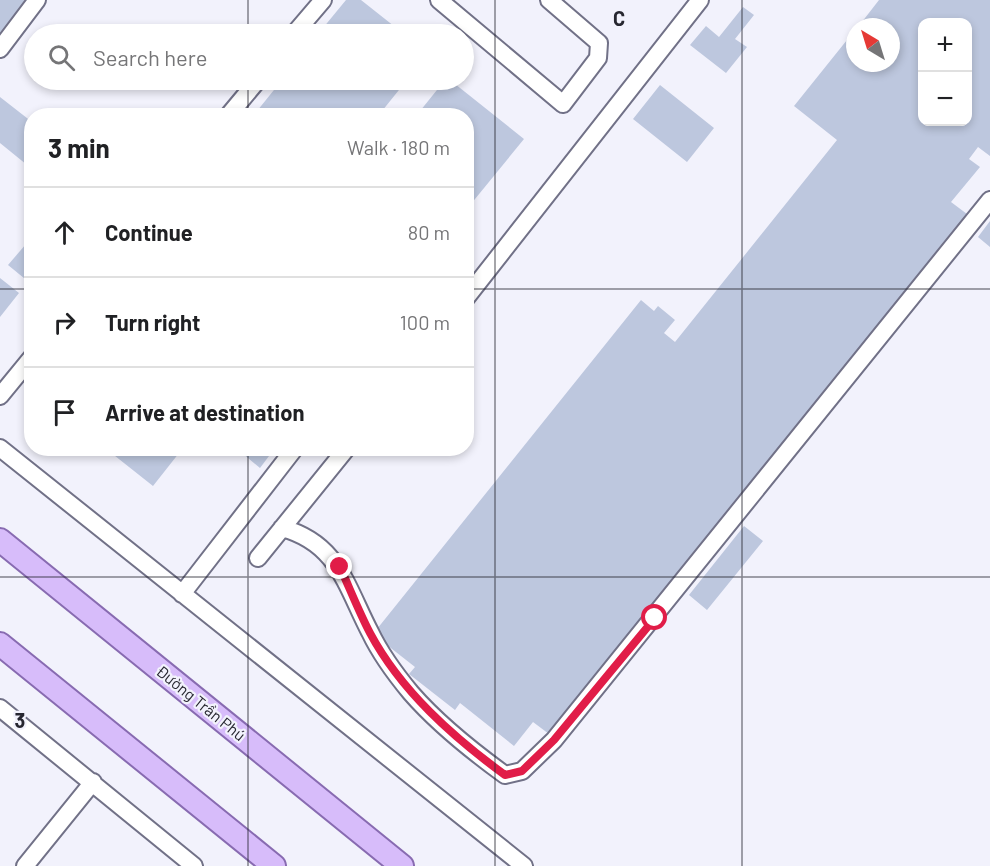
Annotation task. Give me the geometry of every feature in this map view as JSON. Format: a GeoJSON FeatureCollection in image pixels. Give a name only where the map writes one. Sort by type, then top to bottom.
{"type":"FeatureCollection","features":[{"type":"Feature","properties":{"kind":"main road","name":"Đường Trần Phú"},"geometry":{"type":"LineString","coordinates":[[0,540],[402,866]]}},
{"type":"Feature","properties":{"kind":"main road"},"geometry":{"type":"LineString","coordinates":[[0,644],[274,866]]}},
{"type":"Feature","properties":{"kind":"street"},"geometry":{"type":"LineString","coordinates":[[0,49],[37,0]]}},
{"type":"Feature","properties":{"kind":"street"},"geometry":{"type":"LineString","coordinates":[[303,24],[323,0]]}},
{"type":"Feature","properties":{"kind":"street"},"geometry":{"type":"LineString","coordinates":[[439,0],[468,24]]}},
{"type":"Feature","properties":{"kind":"street"},"geometry":{"type":"LineString","coordinates":[[474,29],[563,104],[598,58],[600,49],[599,43],[549,0]]}},
{"type":"Feature","properties":{"kind":"street"},"geometry":{"type":"LineString","coordinates":[[474,288],[700,0]]}},
{"type":"Feature","properties":{"kind":"street"},"geometry":{"type":"LineString","coordinates":[[235,108],[250,90]]}},
{"type":"Feature","properties":{"kind":"street"},"geometry":{"type":"LineString","coordinates":[[282,528],[302,533],[340,567],[370,633],[411,693],[475,753],[505,775],[522,771],[554,740],[655,618],[990,200]]}},
{"type":"Feature","properties":{"kind":"street"},"geometry":{"type":"LineString","coordinates":[[0,396],[24,367]]}},
{"type":"Feature","properties":{"kind":"street"},"geometry":{"type":"LineString","coordinates":[[0,448],[524,866]]}},
{"type":"Feature","properties":{"kind":"street"},"geometry":{"type":"LineString","coordinates":[[182,594],[289,456]]}},
{"type":"Feature","properties":{"kind":"street"},"geometry":{"type":"LineString","coordinates":[[258,558],[340,456]]}},
{"type":"Feature","properties":{"kind":"street"},"geometry":{"type":"LineString","coordinates":[[0,708],[195,866]]}},
{"type":"Feature","properties":{"kind":"street"},"geometry":{"type":"LineString","coordinates":[[25,866],[93,782]]}},
{"type":"Feature","properties":{"kind":"building"},"geometry":{"type":"Polygon","coordinates":[[[0,0],[32,0],[0,39],[0,0]]]}},
{"type":"Feature","properties":{"kind":"building"},"geometry":{"type":"Polygon","coordinates":[[[346,0],[361,0],[391,24],[326,24],[346,0]]]}},
{"type":"Feature","properties":{"kind":"building"},"geometry":{"type":"Polygon","coordinates":[[[879,0],[990,0],[990,156],[978,147],[969,159],[980,167],[951,202],[967,214],[549,734],[533,722],[514,746],[460,703],[455,710],[409,674],[415,667],[373,634],[641,300],[654,311],[658,306],[675,320],[664,333],[675,342],[837,140],[794,106],[846,41],[846,72],[900,72],[900,18],[865,18],[879,0]]]}},
{"type":"Feature","properties":{"kind":"building"},"geometry":{"type":"Polygon","coordinates":[[[743,7],[754,15],[735,39],[747,47],[726,73],[690,45],[706,26],[719,37],[743,7]]]}},
{"type":"Feature","properties":{"kind":"building"},"geometry":{"type":"Polygon","coordinates":[[[660,85],[714,128],[687,162],[633,119],[660,85]]]}},
{"type":"Feature","properties":{"kind":"building"},"geometry":{"type":"Polygon","coordinates":[[[274,90],[399,90],[384,108],[259,108],[274,90]]]}},
{"type":"Feature","properties":{"kind":"building"},"geometry":{"type":"Polygon","coordinates":[[[437,90],[463,90],[524,139],[474,200],[474,108],[422,108],[437,90]]]}},
{"type":"Feature","properties":{"kind":"building"},"geometry":{"type":"Polygon","coordinates":[[[0,97],[24,116],[24,162],[0,143],[0,97]]]}},
{"type":"Feature","properties":{"kind":"building"},"geometry":{"type":"Polygon","coordinates":[[[990,221],[990,247],[978,237],[990,221]]]}},
{"type":"Feature","properties":{"kind":"building"},"geometry":{"type":"Polygon","coordinates":[[[24,246],[24,278],[8,265],[24,246]]]}},
{"type":"Feature","properties":{"kind":"building"},"geometry":{"type":"Polygon","coordinates":[[[0,278],[19,293],[0,317],[0,278]]]}},
{"type":"Feature","properties":{"kind":"building"},"geometry":{"type":"Polygon","coordinates":[[[115,456],[177,456],[153,486],[115,456]]]}},
{"type":"Feature","properties":{"kind":"building"},"geometry":{"type":"Polygon","coordinates":[[[246,456],[269,456],[260,468],[246,456]]]}},
{"type":"Feature","properties":{"kind":"building"},"geometry":{"type":"Polygon","coordinates":[[[744,526],[763,541],[707,610],[689,595],[744,526]]]}},
{"type":"Feature","properties":{"kind":"route"},"geometry":{"type":"LineString","coordinates":[[340,567],[370,633],[411,693],[475,753],[505,775],[522,771],[534,761],[655,618]]}}]}
